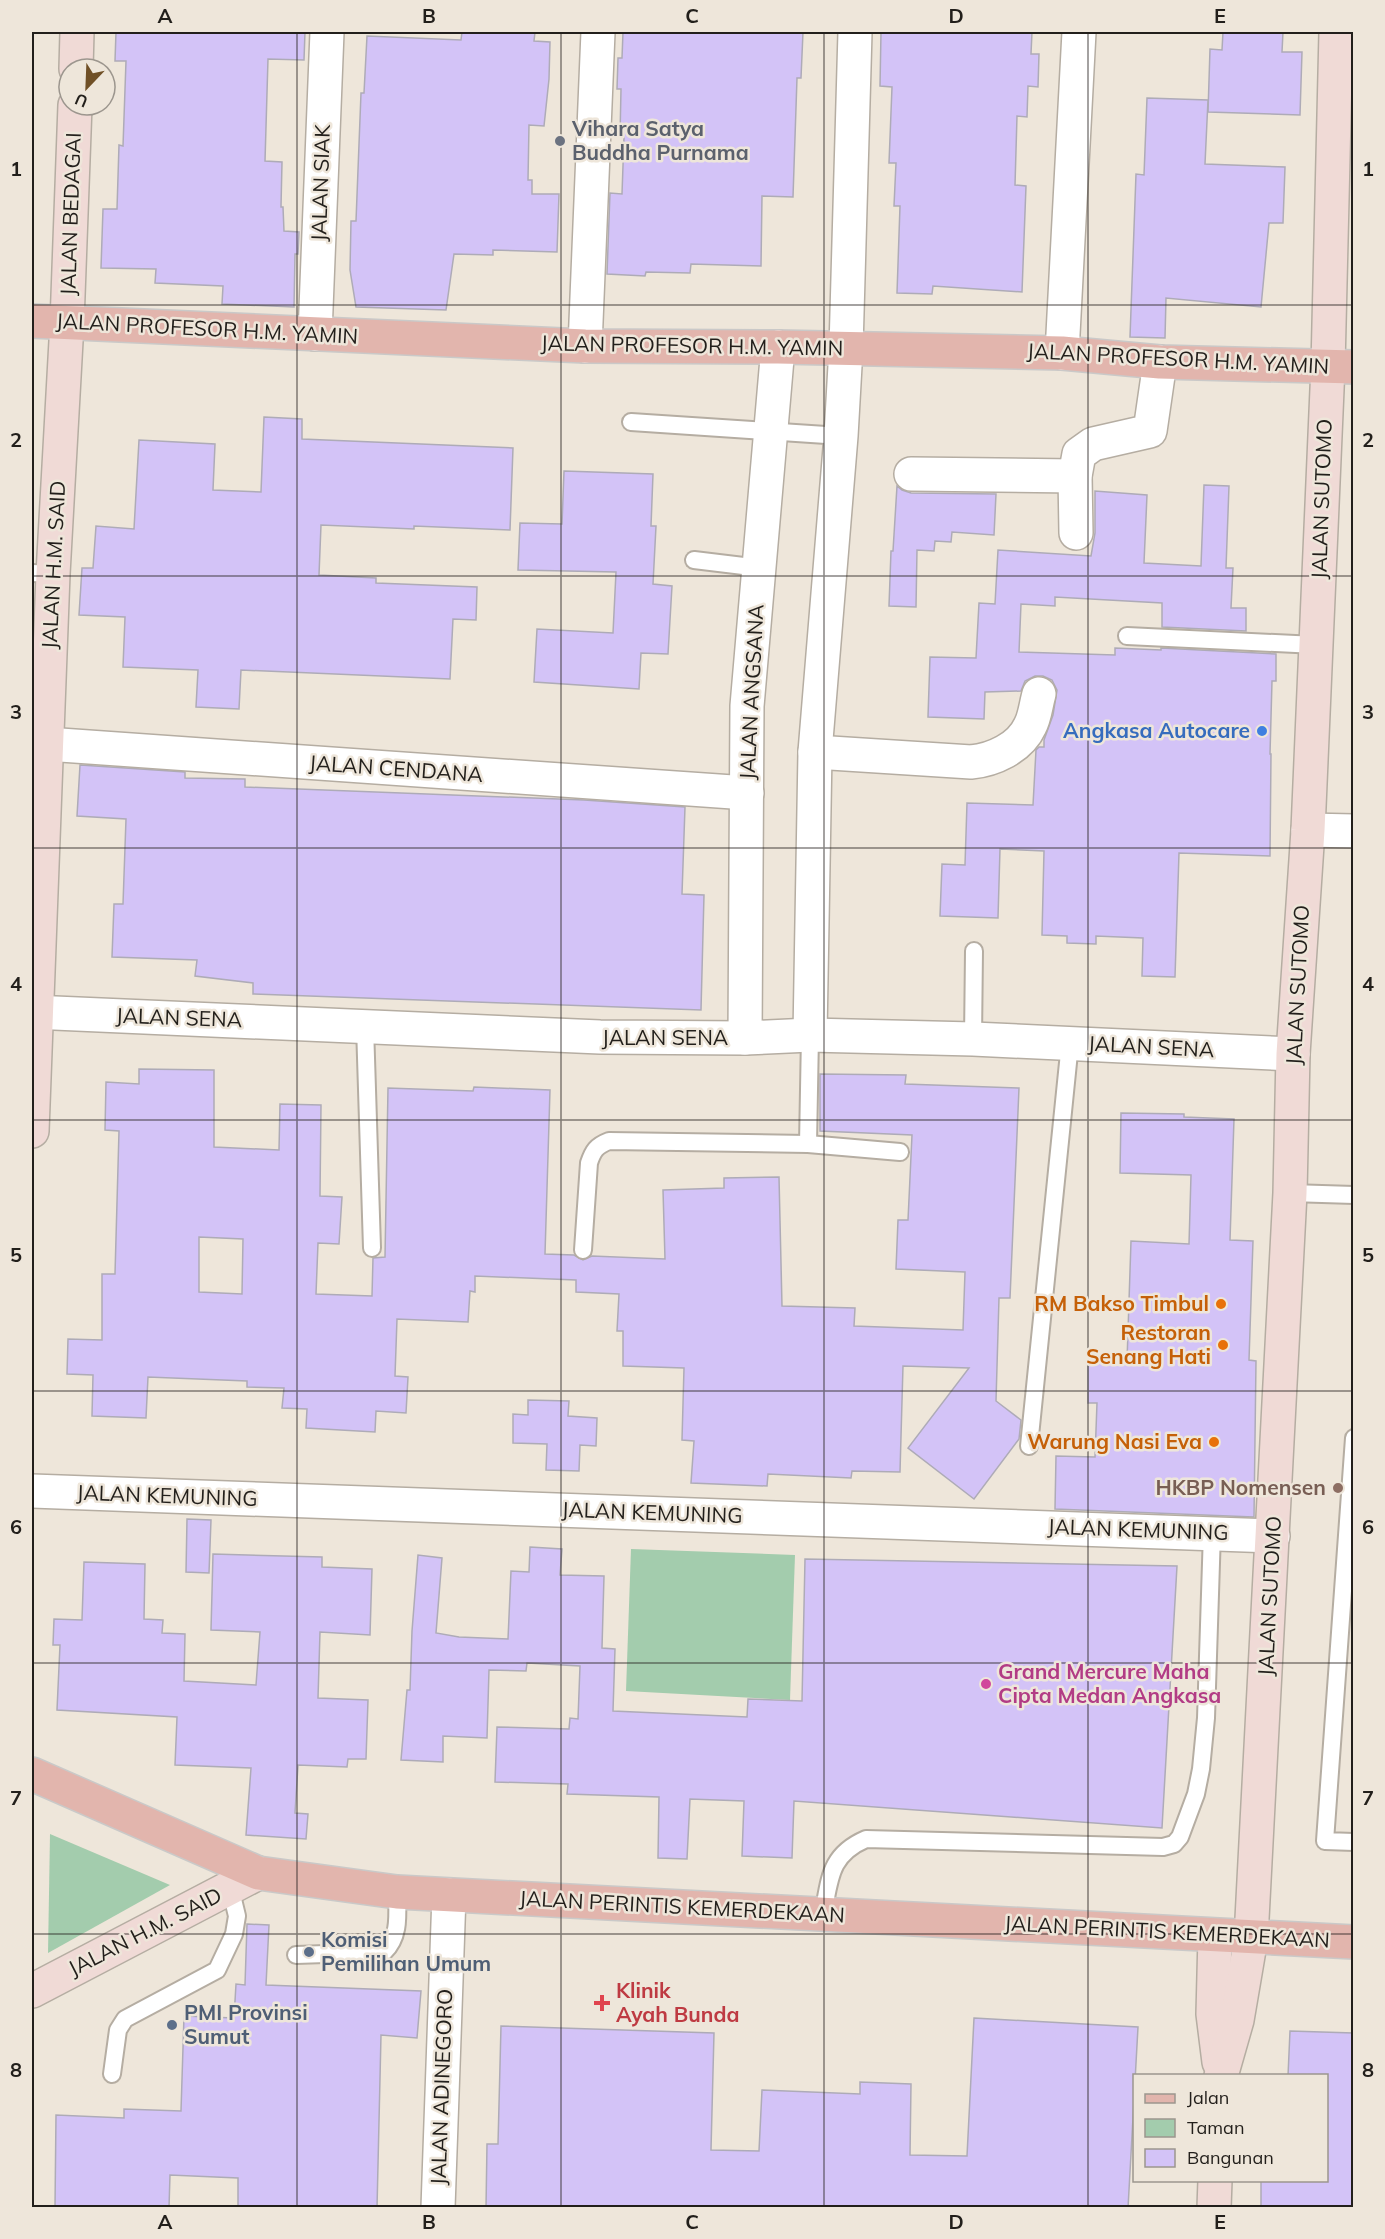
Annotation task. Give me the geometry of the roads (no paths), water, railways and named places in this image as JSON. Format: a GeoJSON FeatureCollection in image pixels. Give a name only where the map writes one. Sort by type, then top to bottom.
{"type":"FeatureCollection","features":[{"type":"Feature","properties":{"kind":"main road"},"geometry":{"type":"LineString","coordinates":[[76,57],[77,32]]}},
{"type":"Feature","properties":{"kind":"main road","name":"JALAN SUTOMO"},"geometry":{"type":"LineString","coordinates":[[1222,2074],[1237,2020],[1251,1938],[1290,1193],[1293,1054],[1308,830],[1316,645],[1341,367],[1336,32]]}},
{"type":"Feature","properties":{"kind":"main road","name":"JALAN BEDAGAI"},"geometry":{"type":"LineString","coordinates":[[67,323],[75,117]]}},
{"type":"Feature","properties":{"kind":"main road","name":"JALAN PROFESOR H.M. YAMIN"},"geometry":{"type":"LineString","coordinates":[[32,321],[585,346],[778,346],[1062,354],[1160,362],[1341,367]]}},
{"type":"Feature","properties":{"kind":"main road","name":"JALAN H.M. SAID"},"geometry":{"type":"LineString","coordinates":[[32,1131],[34,1012],[46,744],[42,573],[67,323]]}},
{"type":"Feature","properties":{"kind":"main road","name":"JALAN PERINTIS KEMERDEKAAN"},"geometry":{"type":"LineString","coordinates":[[32,1774],[244,1880],[449,1895],[1353,1942]]}},
{"type":"Feature","properties":{"kind":"main road","name":"JALAN H.M. SAID"},"geometry":{"type":"LineString","coordinates":[[32,1991],[244,1880]]}},
{"type":"Feature","properties":{"kind":"main road"},"geometry":{"type":"LineString","coordinates":[[1215,1936],[1213,2014],[1221,2074]]}},
{"type":"Feature","properties":{"kind":"main road"},"geometry":{"type":"LineString","coordinates":[[1214,2208],[1215,2182]]}},
{"type":"Feature","properties":{"kind":"street","name":"JALAN SIAK"},"geometry":{"type":"LineString","coordinates":[[315,334],[327,32]]}},
{"type":"Feature","properties":{"kind":"street"},"geometry":{"type":"LineString","coordinates":[[585,346],[598,32]]}},
{"type":"Feature","properties":{"kind":"street"},"geometry":{"type":"LineString","coordinates":[[810,1035],[815,752],[846,348],[855,32]]}},
{"type":"Feature","properties":{"kind":"street"},"geometry":{"type":"LineString","coordinates":[[1062,354],[1079,32]]}},
{"type":"Feature","properties":{"kind":"street","name":"JALAN ANGSANA"},"geometry":{"type":"LineString","coordinates":[[745,1038],[747,706],[778,346]]}},
{"type":"Feature","properties":{"kind":"street"},"geometry":{"type":"LineString","coordinates":[[1076,533],[1075,476],[1079,454],[1088,447],[1150,431],[1160,362]]}},
{"type":"Feature","properties":{"kind":"street"},"geometry":{"type":"LineString","coordinates":[[911,474],[1075,476]]}},
{"type":"Feature","properties":{"kind":"street"},"geometry":{"type":"LineString","coordinates":[[815,752],[971,762],[987,760],[1020,740],[1030,726],[1039,694]]}},
{"type":"Feature","properties":{"kind":"street","name":"JALAN CENDANA"},"geometry":{"type":"LineString","coordinates":[[46,744],[747,794]]}},
{"type":"Feature","properties":{"kind":"street"},"geometry":{"type":"LineString","coordinates":[[1308,830],[1353,831]]}},
{"type":"Feature","properties":{"kind":"street","name":"JALAN SENA"},"geometry":{"type":"LineString","coordinates":[[34,1012],[600,1037],[745,1038],[810,1035],[973,1039],[1293,1054]]}},
{"type":"Feature","properties":{"kind":"street","name":"JALAN KEMUNING"},"geometry":{"type":"LineString","coordinates":[[32,1491],[1273,1536]]}},
{"type":"Feature","properties":{"kind":"street","name":"JALAN ADINEGORO"},"geometry":{"type":"LineString","coordinates":[[438,2208],[449,1895]]}},
{"type":"Feature","properties":{"kind":"lane"},"geometry":{"type":"LineString","coordinates":[[631,422],[841,435]]}},
{"type":"Feature","properties":{"kind":"lane"},"geometry":{"type":"LineString","coordinates":[[694,560],[760,568]]}},
{"type":"Feature","properties":{"kind":"lane"},"geometry":{"type":"LineString","coordinates":[[1127,636],[1316,645]]}},
{"type":"Feature","properties":{"kind":"lane"},"geometry":{"type":"LineString","coordinates":[[973,1039],[974,951]]}},
{"type":"Feature","properties":{"kind":"lane"},"geometry":{"type":"LineString","coordinates":[[364,1026],[372,1248]]}},
{"type":"Feature","properties":{"kind":"lane"},"geometry":{"type":"LineString","coordinates":[[808,1144],[810,1035]]}},
{"type":"Feature","properties":{"kind":"lane"},"geometry":{"type":"LineString","coordinates":[[1029,1446],[1070,1043]]}},
{"type":"Feature","properties":{"kind":"lane"},"geometry":{"type":"LineString","coordinates":[[583,1250],[589,1163],[593,1151],[599,1144],[609,1141],[808,1144],[900,1152]]}},
{"type":"Feature","properties":{"kind":"lane"},"geometry":{"type":"LineString","coordinates":[[1290,1193],[1353,1195]]}},
{"type":"Feature","properties":{"kind":"lane"},"geometry":{"type":"LineString","coordinates":[[1353,1438],[1325,1840],[1353,1842]]}},
{"type":"Feature","properties":{"kind":"lane"},"geometry":{"type":"LineString","coordinates":[[823,1914],[831,1874],[837,1859],[852,1845],[866,1839],[1163,1847],[1174,1844],[1180,1837],[1196,1794],[1201,1769],[1206,1719],[1212,1532]]}},
{"type":"Feature","properties":{"kind":"lane"},"geometry":{"type":"LineString","coordinates":[[112,2074],[118,2030],[125,2019],[217,1970],[234,1934],[244,1880]]}},
{"type":"Feature","properties":{"kind":"lane"},"geometry":{"type":"LineString","coordinates":[[296,1954],[384,1952],[392,1943],[397,1930],[397,1892]]}},
{"type":"Feature","properties":{"kind":"place","name":"Vihara Satya Buddha Purnama"},"geometry":{"type":"Point","coordinates":[560,141]}},
{"type":"Feature","properties":{"kind":"place","name":"Angkasa Autocare"},"geometry":{"type":"Point","coordinates":[1262,731]}},
{"type":"Feature","properties":{"kind":"place","name":"RM Bakso Timbul"},"geometry":{"type":"Point","coordinates":[1221,1304]}},
{"type":"Feature","properties":{"kind":"place","name":"Restoran Senang Hati"},"geometry":{"type":"Point","coordinates":[1223,1345]}},
{"type":"Feature","properties":{"kind":"place","name":"Warung Nasi Eva"},"geometry":{"type":"Point","coordinates":[1214,1442]}},
{"type":"Feature","properties":{"kind":"place","name":"HKBP Nomensen"},"geometry":{"type":"Point","coordinates":[1338,1488]}},
{"type":"Feature","properties":{"kind":"place","name":"Grand Mercure Maha Cipta Medan Angkasa"},"geometry":{"type":"Point","coordinates":[986,1684]}},
{"type":"Feature","properties":{"kind":"place","name":"Komisi Pemilihan Umum"},"geometry":{"type":"Point","coordinates":[309,1952]}},
{"type":"Feature","properties":{"kind":"place","name":"Klinik Ayah Bunda"},"geometry":{"type":"Point","coordinates":[602,2003]}},
{"type":"Feature","properties":{"kind":"place","name":"PMI Provinsi Sumut"},"geometry":{"type":"Point","coordinates":[172,2025]}}]}
